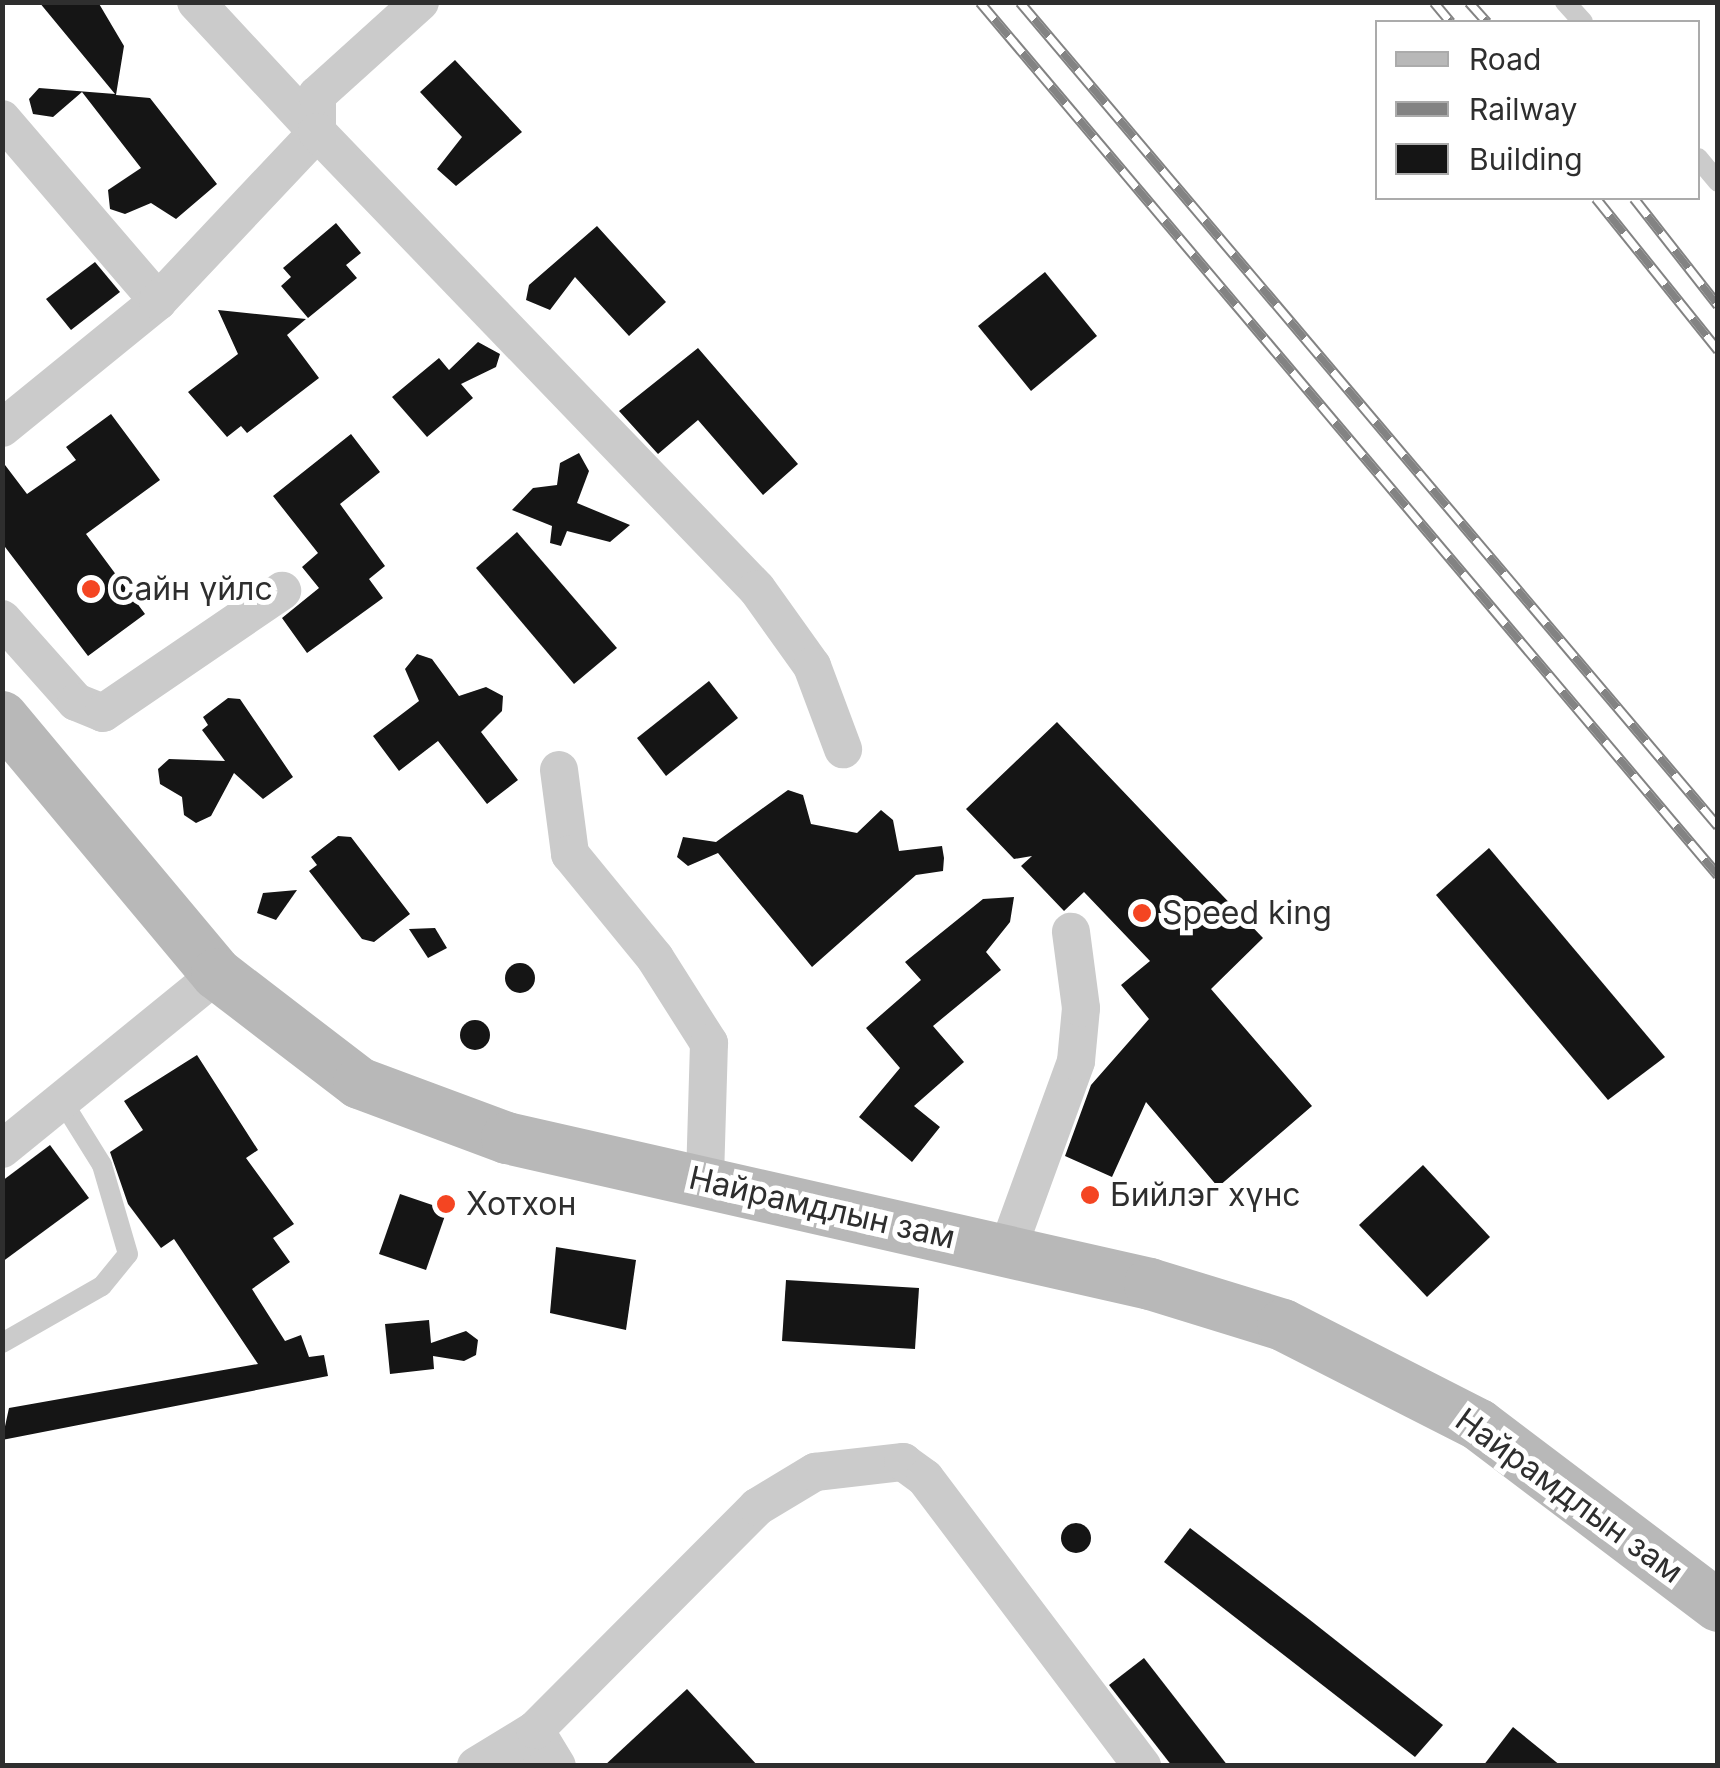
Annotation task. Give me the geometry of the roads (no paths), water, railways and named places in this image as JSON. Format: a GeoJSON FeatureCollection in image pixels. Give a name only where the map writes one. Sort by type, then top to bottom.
{"type":"FeatureCollection","features":[{"type":"Feature","properties":{"kind":"main road","name":"Найрамдлын зам"},"geometry":{"type":"LineString","coordinates":[[2,717],[217,974],[325,1061],[401,1104],[506,1138],[705,1180],[1238,1310],[1397,1377],[1509,1447],[1718,1606]]}},
{"type":"Feature","properties":{"kind":"street"},"geometry":{"type":"LineString","coordinates":[[196,2],[757,590],[812,666],[843,749]]}},
{"type":"Feature","properties":{"kind":"street"},"geometry":{"type":"LineString","coordinates":[[2,428],[158,300],[317,132],[317,95],[420,2]]}},
{"type":"Feature","properties":{"kind":"street"},"geometry":{"type":"LineString","coordinates":[[2,119],[158,300]]}},
{"type":"Feature","properties":{"kind":"street"},"geometry":{"type":"LineString","coordinates":[[2,619],[76,702],[103,713],[282,590]]}},
{"type":"Feature","properties":{"kind":"street"},"geometry":{"type":"LineString","coordinates":[[558,770],[570,854],[655,958],[708,1043],[705,1180]]}},
{"type":"Feature","properties":{"kind":"street"},"geometry":{"type":"LineString","coordinates":[[1006,1251],[1076,1061],[1081,1008],[1071,932]]}},
{"type":"Feature","properties":{"kind":"street"},"geometry":{"type":"LineString","coordinates":[[2,1148],[64,1104],[217,974]]}},
{"type":"Feature","properties":{"kind":"street"},"geometry":{"type":"LineString","coordinates":[[476,1766],[534,1730],[757,1508],[816,1472],[903,1462],[924,1478],[1142,1766]]}},
{"type":"Feature","properties":{"kind":"street"},"geometry":{"type":"LineString","coordinates":[[516,1766],[534,1730]]}},
{"type":"Feature","properties":{"kind":"street"},"geometry":{"type":"LineString","coordinates":[[534,1730],[557,1766]]}},
{"type":"Feature","properties":{"kind":"lane"},"geometry":{"type":"LineString","coordinates":[[1700,160],[1718,182]]}},
{"type":"Feature","properties":{"kind":"lane"},"geometry":{"type":"LineString","coordinates":[[2,1342],[102,1286],[128,1254],[102,1165],[64,1104]]}},
{"type":"Feature","properties":{"kind":"railway"},"geometry":{"type":"LineString","coordinates":[[980,2],[1718,875]]}},
{"type":"Feature","properties":{"kind":"railway"},"geometry":{"type":"LineString","coordinates":[[1020,2],[1718,826]]}},
{"type":"Feature","properties":{"kind":"railway"},"geometry":{"type":"LineString","coordinates":[[1434,2],[1449,20]]}},
{"type":"Feature","properties":{"kind":"railway"},"geometry":{"type":"LineString","coordinates":[[1469,2],[1485,20]]}},
{"type":"Feature","properties":{"kind":"railway"},"geometry":{"type":"LineString","coordinates":[[1598,200],[1718,350]]}},
{"type":"Feature","properties":{"kind":"railway"},"geometry":{"type":"LineString","coordinates":[[1636,200],[1718,305]]}},
{"type":"Feature","properties":{"kind":"place","name":"Сайн үйлс"},"geometry":{"type":"Point","coordinates":[91,589]}},
{"type":"Feature","properties":{"kind":"place","name":"Speed king"},"geometry":{"type":"Point","coordinates":[1142,913]}},
{"type":"Feature","properties":{"kind":"place","name":"Бийлэг хүнс"},"geometry":{"type":"Point","coordinates":[1090,1195]}},
{"type":"Feature","properties":{"kind":"place","name":"Хотхон"},"geometry":{"type":"Point","coordinates":[446,1204]}}]}
